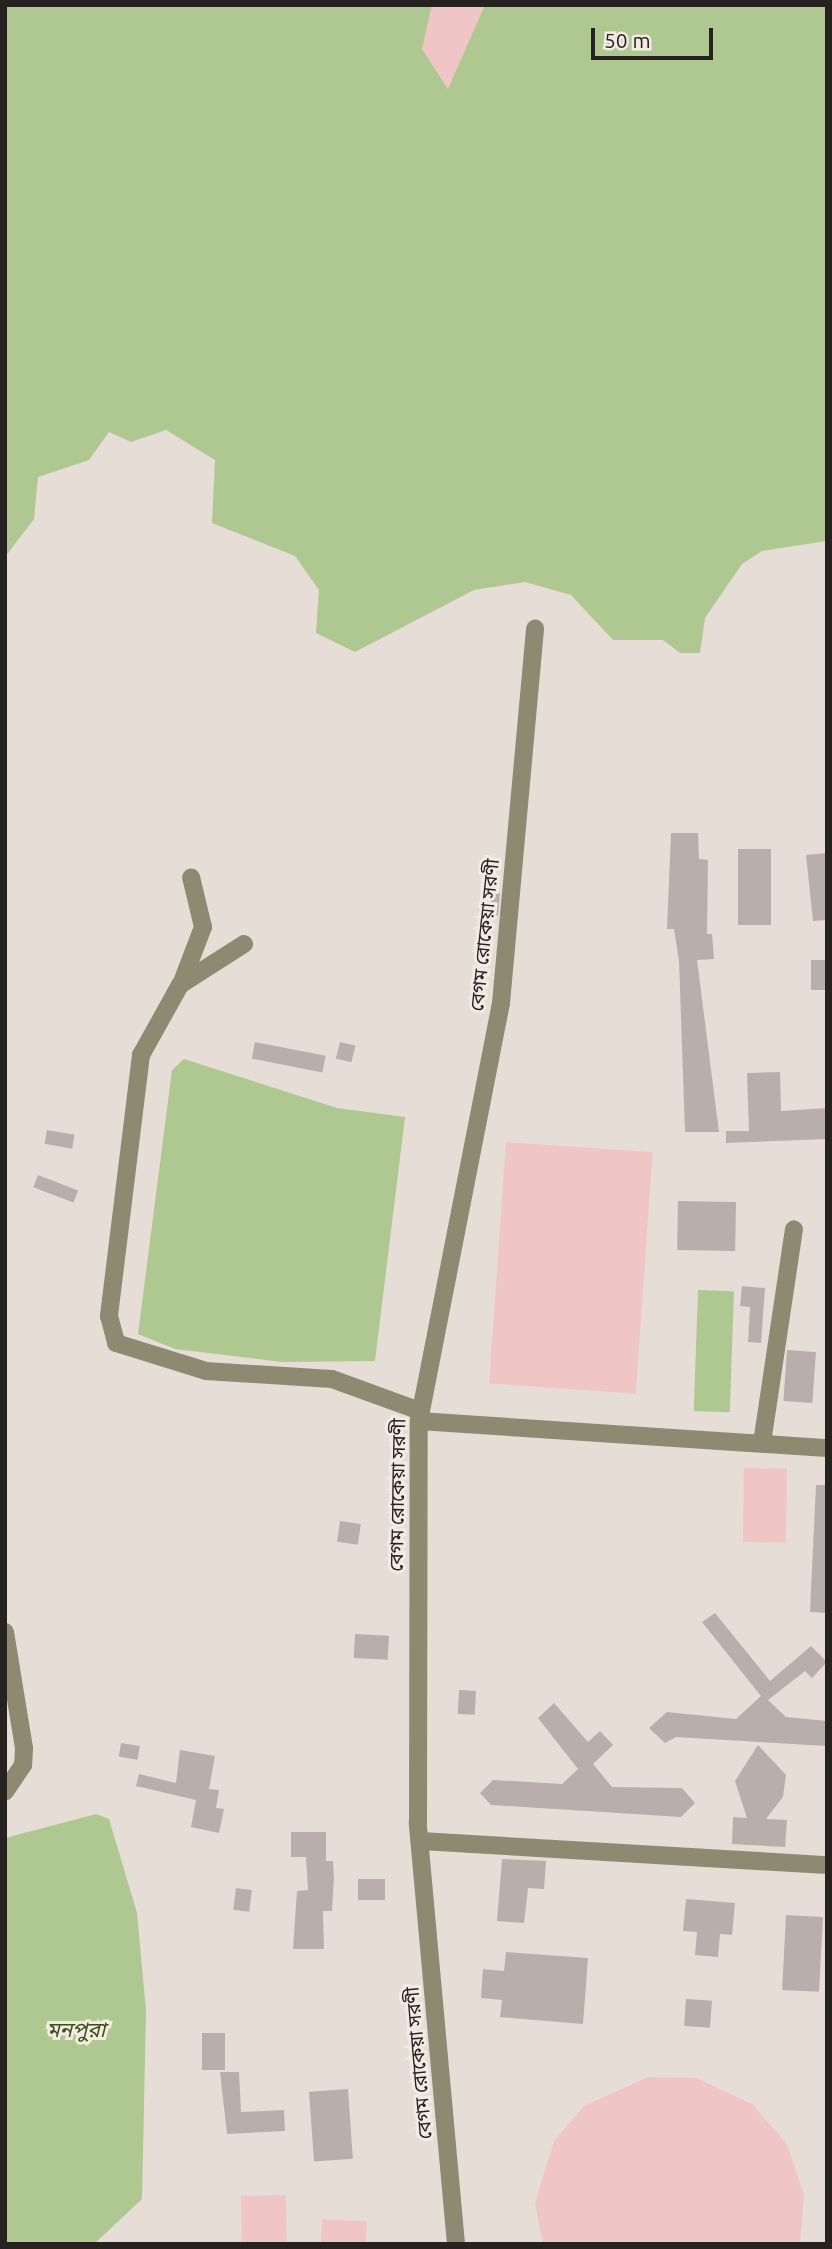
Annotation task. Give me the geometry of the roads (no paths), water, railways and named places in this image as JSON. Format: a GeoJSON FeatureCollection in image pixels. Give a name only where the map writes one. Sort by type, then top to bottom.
{"type":"FeatureCollection","features":[{"type":"Feature","properties":{"kind":"street","name":"বেগম রোকেয়া সরণী"},"geometry":{"type":"LineString","coordinates":[[456,2244],[421,1841],[419,1416],[501,1003],[535,629]]}},
{"type":"Feature","properties":{"kind":"street"},"geometry":{"type":"LineString","coordinates":[[191,877],[203,926],[180,985],[141,1055],[109,1316],[116,1343],[206,1371],[332,1379],[419,1416],[827,1448]]}},
{"type":"Feature","properties":{"kind":"street"},"geometry":{"type":"LineString","coordinates":[[180,985],[244,944]]}},
{"type":"Feature","properties":{"kind":"street"},"geometry":{"type":"LineString","coordinates":[[762,1443],[794,1229]]}},
{"type":"Feature","properties":{"kind":"street"},"geometry":{"type":"LineString","coordinates":[[5,1632],[24,1748],[23,1765],[5,1792]]}},
{"type":"Feature","properties":{"kind":"street"},"geometry":{"type":"LineString","coordinates":[[421,1841],[827,1865]]}},
{"type":"Feature","properties":{"kind":"water"},"geometry":{"type":"Polygon","coordinates":[[[5,5],[432,5],[422,49],[448,89],[485,5],[827,5],[826,541],[762,551],[742,564],[705,618],[700,653],[680,653],[663,640],[613,640],[571,595],[525,582],[474,590],[355,652],[316,633],[319,590],[295,556],[212,523],[215,460],[166,430],[131,442],[109,432],[89,460],[38,477],[34,519],[5,557],[5,5]]]}},
{"type":"Feature","properties":{"kind":"water"},"geometry":{"type":"Polygon","coordinates":[[[184,1059],[337,1108],[405,1117],[375,1361],[282,1362],[175,1349],[138,1334],[172,1070],[184,1059]]]}},
{"type":"Feature","properties":{"kind":"water"},"geometry":{"type":"Polygon","coordinates":[[[698,1290],[734,1291],[730,1412],[694,1411],[698,1290]]]}},
{"type":"Feature","properties":{"kind":"water","name":"মনপুরা"},"geometry":{"type":"Polygon","coordinates":[[[96,1814],[109,1819],[137,1913],[146,2011],[142,2199],[94,2244],[5,2244],[5,1838],[96,1814]]]}}]}
